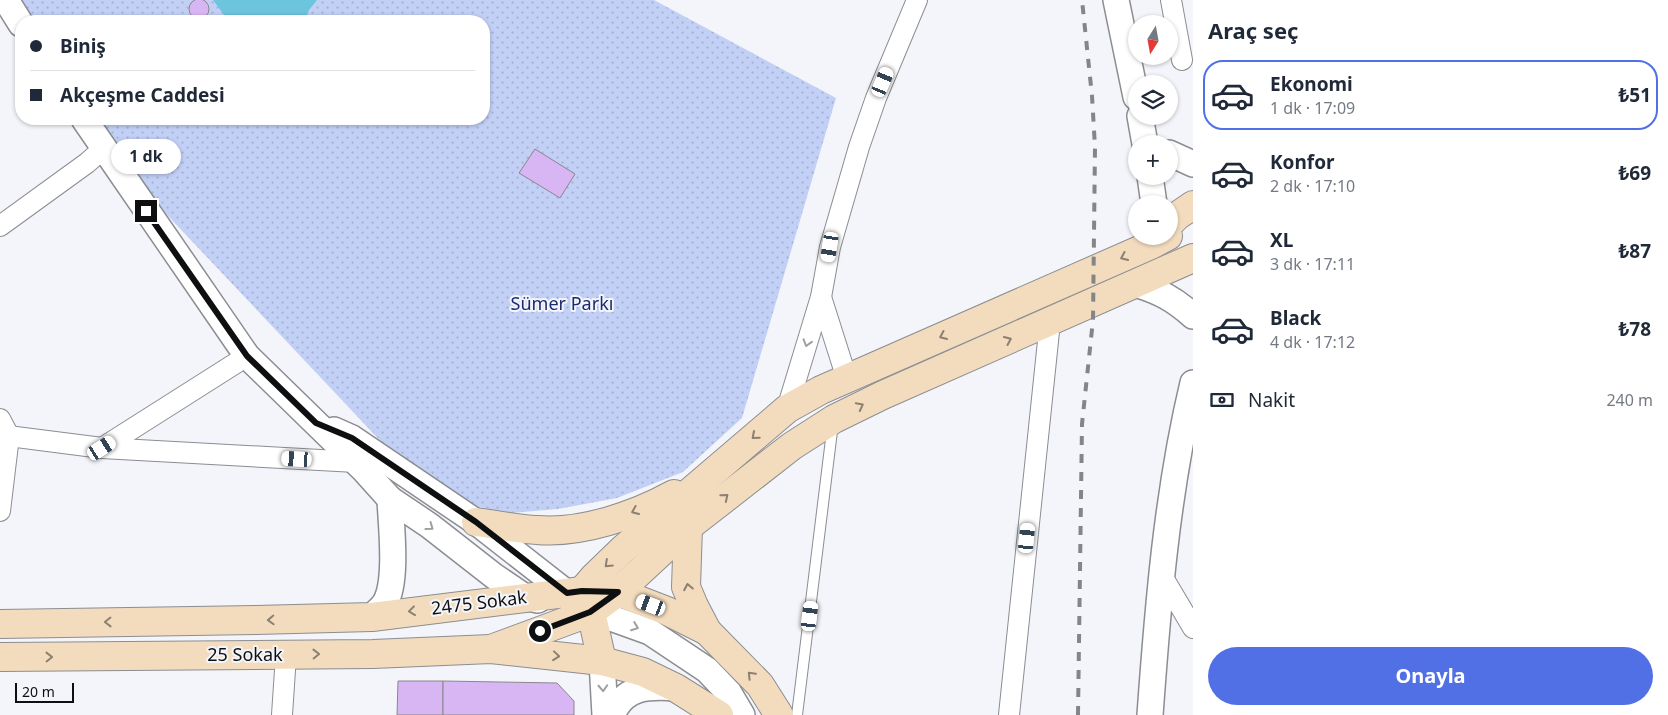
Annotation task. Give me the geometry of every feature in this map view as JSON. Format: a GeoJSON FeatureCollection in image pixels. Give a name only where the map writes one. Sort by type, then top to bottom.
{"type":"FeatureCollection","features":[{"type":"Feature","properties":{"kind":"main road"},"geometry":{"type":"LineString","coordinates":[[1178,215],[1193,205]]}},
{"type":"Feature","properties":{"kind":"main road"},"geometry":{"type":"LineString","coordinates":[[1178,230],[1193,223]]}},
{"type":"Feature","properties":{"kind":"main road"},"geometry":{"type":"LineString","coordinates":[[490,649],[580,599],[594,577],[622,550],[787,409],[821,390],[1144,245]]}},
{"type":"Feature","properties":{"kind":"main road"},"geometry":{"type":"LineString","coordinates":[[618,592],[688,527],[784,452],[834,420],[883,395],[1193,258]]}},
{"type":"Feature","properties":{"kind":"main road"},"geometry":{"type":"LineString","coordinates":[[1135,284],[1193,276]]}},
{"type":"Feature","properties":{"kind":"main road"},"geometry":{"type":"LineString","coordinates":[[476,522],[539,531],[575,529],[624,516],[668,497],[710,474]]}},
{"type":"Feature","properties":{"kind":"main road"},"geometry":{"type":"LineString","coordinates":[[688,527],[686,587],[707,631]]}},
{"type":"Feature","properties":{"kind":"main road","name":"2475 Sokak"},"geometry":{"type":"LineString","coordinates":[[372,617],[525,597],[580,599],[618,592],[667,611],[707,631],[760,685],[779,715]]}},
{"type":"Feature","properties":{"kind":"main road"},"geometry":{"type":"LineString","coordinates":[[580,599],[602,660]]}},
{"type":"Feature","properties":{"kind":"main road","name":"25 Sokak"},"geometry":{"type":"LineString","coordinates":[[0,624],[372,617]]}},
{"type":"Feature","properties":{"kind":"main road"},"geometry":{"type":"LineString","coordinates":[[490,649],[602,660],[643,672],[676,688],[719,715]]}},
{"type":"Feature","properties":{"kind":"main road","name":"25 Sokak"},"geometry":{"type":"LineString","coordinates":[[0,657],[373,654],[490,649]]}},
{"type":"Feature","properties":{"kind":"street"},"geometry":{"type":"LineString","coordinates":[[6,0],[15,15]]}},
{"type":"Feature","properties":{"kind":"street"},"geometry":{"type":"LineString","coordinates":[[787,409],[822,297],[830,247],[859,147],[876,98],[917,0]]}},
{"type":"Feature","properties":{"kind":"street"},"geometry":{"type":"LineString","coordinates":[[1116,0],[1131,75]]}},
{"type":"Feature","properties":{"kind":"street"},"geometry":{"type":"LineString","coordinates":[[1172,1],[1182,60]]}},
{"type":"Feature","properties":{"kind":"street"},"geometry":{"type":"LineString","coordinates":[[88,125],[247,356],[356,462],[390,499],[430,526],[494,576],[525,597]]}},
{"type":"Feature","properties":{"kind":"street"},"geometry":{"type":"LineString","coordinates":[[0,226],[104,148]]}},
{"type":"Feature","properties":{"kind":"street"},"geometry":{"type":"LineString","coordinates":[[1178,157],[1193,164]]}},
{"type":"Feature","properties":{"kind":"street"},"geometry":{"type":"LineString","coordinates":[[1135,284],[1165,295],[1193,316]]}},
{"type":"Feature","properties":{"kind":"street"},"geometry":{"type":"LineString","coordinates":[[822,297],[847,379]]}},
{"type":"Feature","properties":{"kind":"street"},"geometry":{"type":"LineString","coordinates":[[1009,715],[1050,322]]}},
{"type":"Feature","properties":{"kind":"street"},"geometry":{"type":"LineString","coordinates":[[102,448],[247,356]]}},
{"type":"Feature","properties":{"kind":"street"},"geometry":{"type":"LineString","coordinates":[[1150,715],[1161,574],[1184,420],[1193,383]]}},
{"type":"Feature","properties":{"kind":"street"},"geometry":{"type":"LineString","coordinates":[[316,423],[352,438],[476,522],[580,599],[611,618],[650,632],[707,670],[729,693],[742,715]]}},
{"type":"Feature","properties":{"kind":"street"},"geometry":{"type":"LineString","coordinates":[[0,511],[3,430],[102,448],[356,462]]}},
{"type":"Feature","properties":{"kind":"street"},"geometry":{"type":"LineString","coordinates":[[372,617],[385,603],[390,590],[393,555],[390,499]]}},
{"type":"Feature","properties":{"kind":"street"},"geometry":{"type":"LineString","coordinates":[[1161,574],[1193,628]]}},
{"type":"Feature","properties":{"kind":"street"},"geometry":{"type":"LineString","coordinates":[[282,715],[286,654]]}},
{"type":"Feature","properties":{"kind":"street"},"geometry":{"type":"LineString","coordinates":[[602,660],[605,715]]}},
{"type":"Feature","properties":{"kind":"street"},"geometry":{"type":"LineString","coordinates":[[612,715],[623,699],[631,692],[654,686],[676,688]]}},
{"type":"Feature","properties":{"kind":"lane"},"geometry":{"type":"LineString","coordinates":[[797,715],[834,420]]}},
{"type":"Feature","properties":{"kind":"green space","name":"Sümer Parkı"},"geometry":{"type":"Polygon","coordinates":[[[14,0],[654,0],[836,98],[742,418],[683,472],[617,498],[558,509],[511,513],[469,505],[389,450],[104,148],[90,125],[490,125],[490,15],[23,15],[14,0]]]}},
{"type":"Feature","properties":{"kind":"shaded area"},"geometry":{"type":"Polygon","coordinates":[[[213,0],[317,0],[307,15],[224,15],[213,0]]]}},
{"type":"Feature","properties":{"kind":"building"},"geometry":{"type":"Polygon","coordinates":[[[195,0],[203,0],[209,9],[207,15],[191,15],[190,13],[190,5],[195,0]]]}},
{"type":"Feature","properties":{"kind":"building"},"geometry":{"type":"Polygon","coordinates":[[[535,149],[575,174],[560,198],[519,173],[535,149]]]}},
{"type":"Feature","properties":{"kind":"building"},"geometry":{"type":"Polygon","coordinates":[[[398,681],[443,681],[443,715],[397,715],[398,681]]]}},
{"type":"Feature","properties":{"kind":"building"},"geometry":{"type":"Polygon","coordinates":[[[443,681],[557,683],[574,701],[574,715],[443,715],[443,681]]]}},
{"type":"Feature","properties":{"kind":"railway"},"geometry":{"type":"LineString","coordinates":[[1078,715],[1082,424],[1093,320],[1095,147],[1092,96],[1082,0]]}},
{"type":"Feature","properties":{"kind":"route"},"geometry":{"type":"LineString","coordinates":[[146,211],[247,356],[316,423],[352,438],[476,522],[567,593],[582,591],[618,592],[590,612],[540,631]]}}]}
